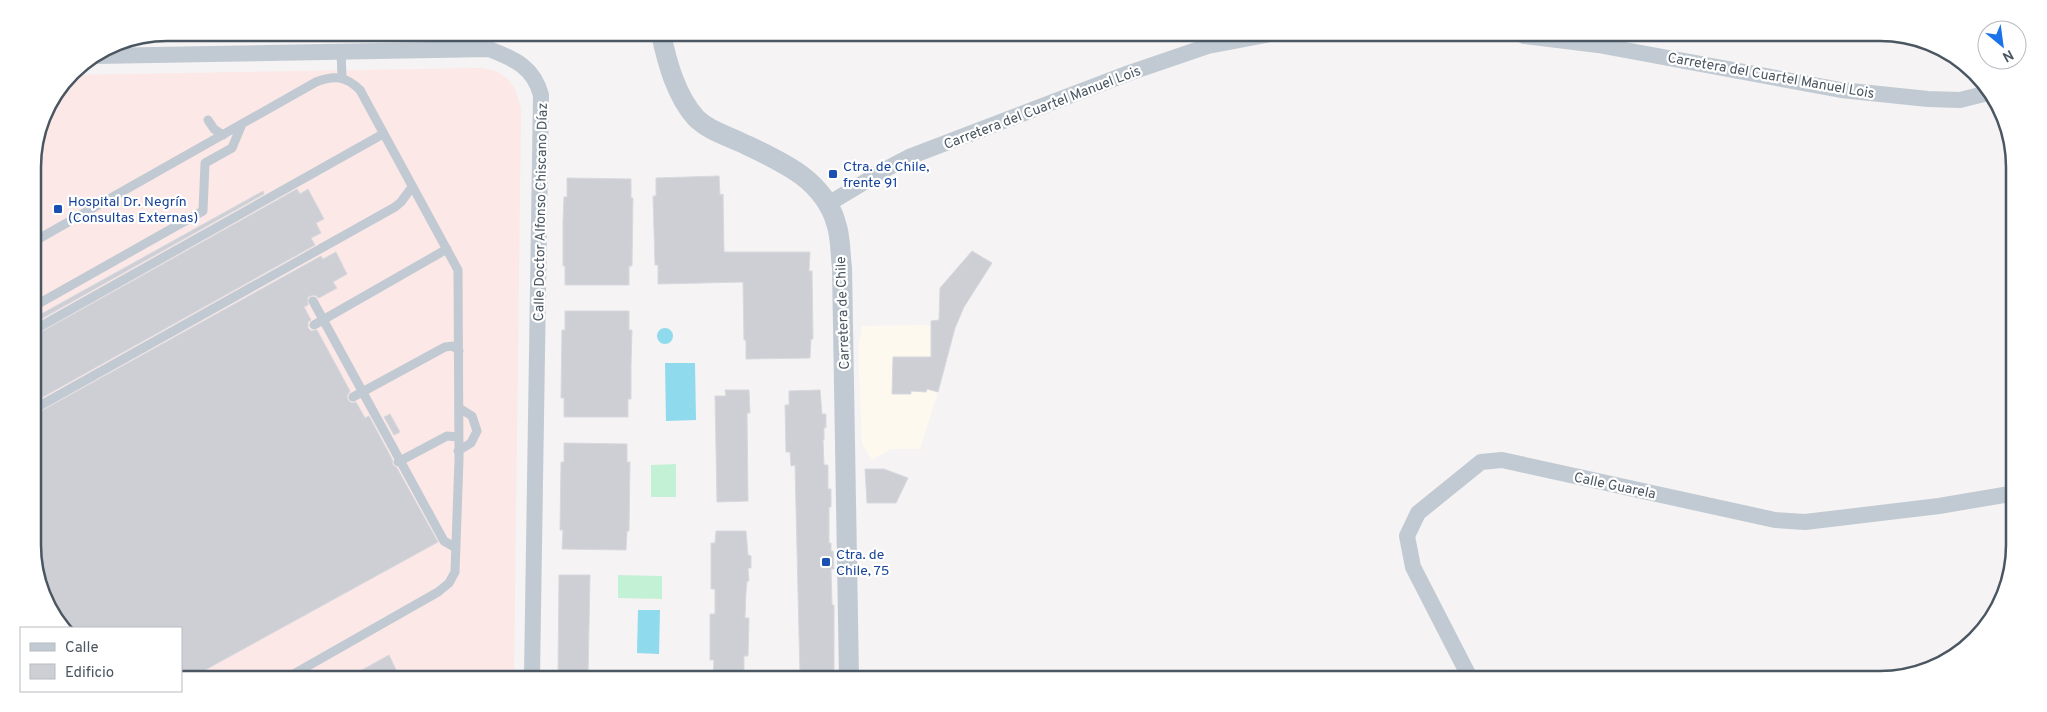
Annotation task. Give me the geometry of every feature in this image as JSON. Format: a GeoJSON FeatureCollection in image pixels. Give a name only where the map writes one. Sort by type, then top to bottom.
{"type":"FeatureCollection","features":[{"type":"Feature","properties":{"kind":"street","name":"Carretera del Cuartel Manuel Lois"},"geometry":{"type":"LineString","coordinates":[[828,204],[909,157],[1129,73],[1199,49],[1235,41]]}},
{"type":"Feature","properties":{"kind":"street","name":"Carretera del Cuartel Manuel Lois"},"geometry":{"type":"LineString","coordinates":[[1567,41],[1598,45],[1840,90],[1928,99],[1960,100],[1983,94]]}},
{"type":"Feature","properties":{"kind":"street","name":"Carretera de Chile"},"geometry":{"type":"LineString","coordinates":[[663,42],[676,84],[696,118],[714,130],[801,174],[816,187],[828,204],[838,232],[842,268],[849,671]]}},
{"type":"Feature","properties":{"kind":"street","name":"Calle Doctor Alfonso Chiscano Díaz"},"geometry":{"type":"LineString","coordinates":[[108,56],[489,49],[512,58],[526,68],[537,81],[541,95],[541,105],[532,671]]}},
{"type":"Feature","properties":{"kind":"street","name":"Calle Guarela"},"geometry":{"type":"LineString","coordinates":[[1466,670],[1413,567],[1407,536],[1418,513],[1481,462],[1502,460],[1775,520],[1805,522],[1939,506],[2006,495]]}},
{"type":"Feature","properties":{"kind":"lane"},"geometry":{"type":"LineString","coordinates":[[341,52],[342,77]]}},
{"type":"Feature","properties":{"kind":"lane"},"geometry":{"type":"LineString","coordinates":[[42,237],[316,82],[328,77],[342,77],[360,90],[447,249],[460,278],[455,572],[444,587],[420,603],[299,671]]}},
{"type":"Feature","properties":{"kind":"lane"},"geometry":{"type":"LineString","coordinates":[[208,120],[214,130],[223,134]]}},
{"type":"Feature","properties":{"kind":"lane"},"geometry":{"type":"LineString","coordinates":[[42,302],[203,211],[205,163],[232,148],[242,124]]}},
{"type":"Feature","properties":{"kind":"lane"},"geometry":{"type":"LineString","coordinates":[[42,326],[383,134]]}},
{"type":"Feature","properties":{"kind":"lane"},"geometry":{"type":"LineString","coordinates":[[41,405],[395,207],[402,202],[412,187]]}},
{"type":"Feature","properties":{"kind":"lane"},"geometry":{"type":"LineString","coordinates":[[314,325],[447,249]]}},
{"type":"Feature","properties":{"kind":"lane"},"geometry":{"type":"LineString","coordinates":[[313,302],[444,541],[456,548]]}},
{"type":"Feature","properties":{"kind":"lane"},"geometry":{"type":"LineString","coordinates":[[353,397],[444,347],[453,346],[459,351]]}},
{"type":"Feature","properties":{"kind":"lane"},"geometry":{"type":"LineString","coordinates":[[458,451],[471,443],[477,431],[472,416],[459,408]]}},
{"type":"Feature","properties":{"kind":"lane"},"geometry":{"type":"LineString","coordinates":[[398,462],[448,436],[458,436]]}},
{"type":"Feature","properties":{"kind":"shaded area"},"geometry":{"type":"Polygon","coordinates":[[[481,68],[496,71],[509,80],[516,91],[521,108],[514,671],[182,671],[182,627],[71,627],[62,615],[48,585],[41,545],[42,151],[54,111],[62,97],[81,75],[481,68]]]}},
{"type":"Feature","properties":{"kind":"shaded area"},"geometry":{"type":"Polygon","coordinates":[[[862,326],[931,326],[938,392],[920,449],[891,449],[872,460],[862,444],[858,349],[862,326]]]}},
{"type":"Feature","properties":{"kind":"green space"},"geometry":{"type":"Polygon","coordinates":[[[676,464],[676,497],[651,497],[651,465],[676,464]]]}},
{"type":"Feature","properties":{"kind":"green space"},"geometry":{"type":"Polygon","coordinates":[[[618,575],[662,576],[662,599],[618,598],[618,575]]]}},
{"type":"Feature","properties":{"kind":"water"},"geometry":{"type":"Polygon","coordinates":[[[665,328],[673,336],[665,344],[657,336],[665,328]]]}},
{"type":"Feature","properties":{"kind":"water"},"geometry":{"type":"Polygon","coordinates":[[[665,363],[695,363],[696,420],[666,421],[665,363]]]}},
{"type":"Feature","properties":{"kind":"water"},"geometry":{"type":"Polygon","coordinates":[[[638,610],[660,610],[659,654],[637,653],[638,610]]]}},
{"type":"Feature","properties":{"kind":"building"},"geometry":{"type":"Polygon","coordinates":[[[719,176],[720,195],[723,194],[724,252],[810,252],[809,271],[812,271],[813,339],[811,339],[810,358],[746,359],[743,282],[658,284],[658,265],[655,265],[653,196],[656,196],[656,178],[719,176]]]}},
{"type":"Feature","properties":{"kind":"building"},"geometry":{"type":"Polygon","coordinates":[[[567,178],[631,179],[631,198],[633,198],[632,266],[629,266],[629,285],[565,285],[563,221],[564,197],[567,197],[567,178]]]}},
{"type":"Feature","properties":{"kind":"building"},"geometry":{"type":"Polygon","coordinates":[[[297,189],[300,194],[308,189],[324,219],[316,223],[321,233],[311,238],[315,245],[41,398],[42,332],[297,189]]]}},
{"type":"Feature","properties":{"kind":"building"},"geometry":{"type":"Polygon","coordinates":[[[263,191],[264,194],[42,319],[42,314],[263,191]]]}},
{"type":"Feature","properties":{"kind":"building"},"geometry":{"type":"Polygon","coordinates":[[[972,251],[992,263],[964,307],[955,328],[938,392],[927,389],[926,392],[911,391],[911,394],[892,394],[893,357],[931,357],[931,321],[939,320],[940,288],[972,251]]]}},
{"type":"Feature","properties":{"kind":"building"},"geometry":{"type":"Polygon","coordinates":[[[336,252],[347,274],[333,282],[337,288],[319,298],[314,295],[308,297],[308,305],[304,307],[311,320],[308,322],[308,328],[311,331],[317,330],[350,391],[347,396],[348,400],[352,403],[356,402],[365,418],[369,416],[392,459],[393,465],[397,468],[438,542],[203,671],[182,671],[182,627],[71,627],[54,601],[44,569],[41,545],[41,411],[321,256],[323,259],[336,252]]]}},
{"type":"Feature","properties":{"kind":"building"},"geometry":{"type":"Polygon","coordinates":[[[565,311],[629,311],[629,330],[632,330],[631,399],[628,399],[628,417],[564,417],[564,398],[561,398],[562,330],[565,330],[565,311]]]}},
{"type":"Feature","properties":{"kind":"building"},"geometry":{"type":"Polygon","coordinates":[[[725,390],[749,390],[750,413],[747,413],[748,501],[717,502],[715,396],[726,396],[725,390]]]}},
{"type":"Feature","properties":{"kind":"building"},"geometry":{"type":"Polygon","coordinates":[[[820,390],[822,414],[826,414],[826,428],[824,427],[823,440],[824,465],[828,465],[828,489],[831,489],[829,543],[831,543],[831,551],[833,551],[834,569],[831,569],[832,605],[834,605],[834,671],[800,671],[795,465],[791,466],[790,452],[786,452],[785,405],[789,405],[789,391],[820,390]]]}},
{"type":"Feature","properties":{"kind":"building"},"geometry":{"type":"Polygon","coordinates":[[[390,414],[400,432],[394,435],[384,417],[390,414]]]}},
{"type":"Feature","properties":{"kind":"building"},"geometry":{"type":"Polygon","coordinates":[[[564,443],[627,444],[627,462],[630,462],[629,531],[627,531],[626,550],[562,549],[563,530],[560,530],[561,462],[564,462],[564,443]]]}},
{"type":"Feature","properties":{"kind":"building"},"geometry":{"type":"Polygon","coordinates":[[[865,469],[884,469],[908,478],[896,503],[867,503],[865,469]]]}},
{"type":"Feature","properties":{"kind":"building"},"geometry":{"type":"Polygon","coordinates":[[[716,531],[746,531],[748,555],[751,556],[751,568],[748,568],[749,581],[747,581],[746,592],[745,618],[749,618],[748,656],[744,656],[744,671],[713,671],[714,660],[710,660],[710,614],[715,614],[715,589],[711,589],[711,543],[715,543],[716,531]]]}},
{"type":"Feature","properties":{"kind":"building"},"geometry":{"type":"Polygon","coordinates":[[[559,575],[590,575],[588,671],[558,671],[559,575]]]}},
{"type":"Feature","properties":{"kind":"building"},"geometry":{"type":"Polygon","coordinates":[[[389,655],[397,671],[360,671],[389,655]]]}},
{"type":"Feature","properties":{"kind":"place","name":"Ctra. de Chile, frente 91"},"geometry":{"type":"Point","coordinates":[833,174]}},
{"type":"Feature","properties":{"kind":"place","name":"Hospital Dr. Negrín (Consultas Externas)"},"geometry":{"type":"Point","coordinates":[58,209]}},
{"type":"Feature","properties":{"kind":"place","name":"Ctra. de Chile, 75"},"geometry":{"type":"Point","coordinates":[826,562]}}]}
